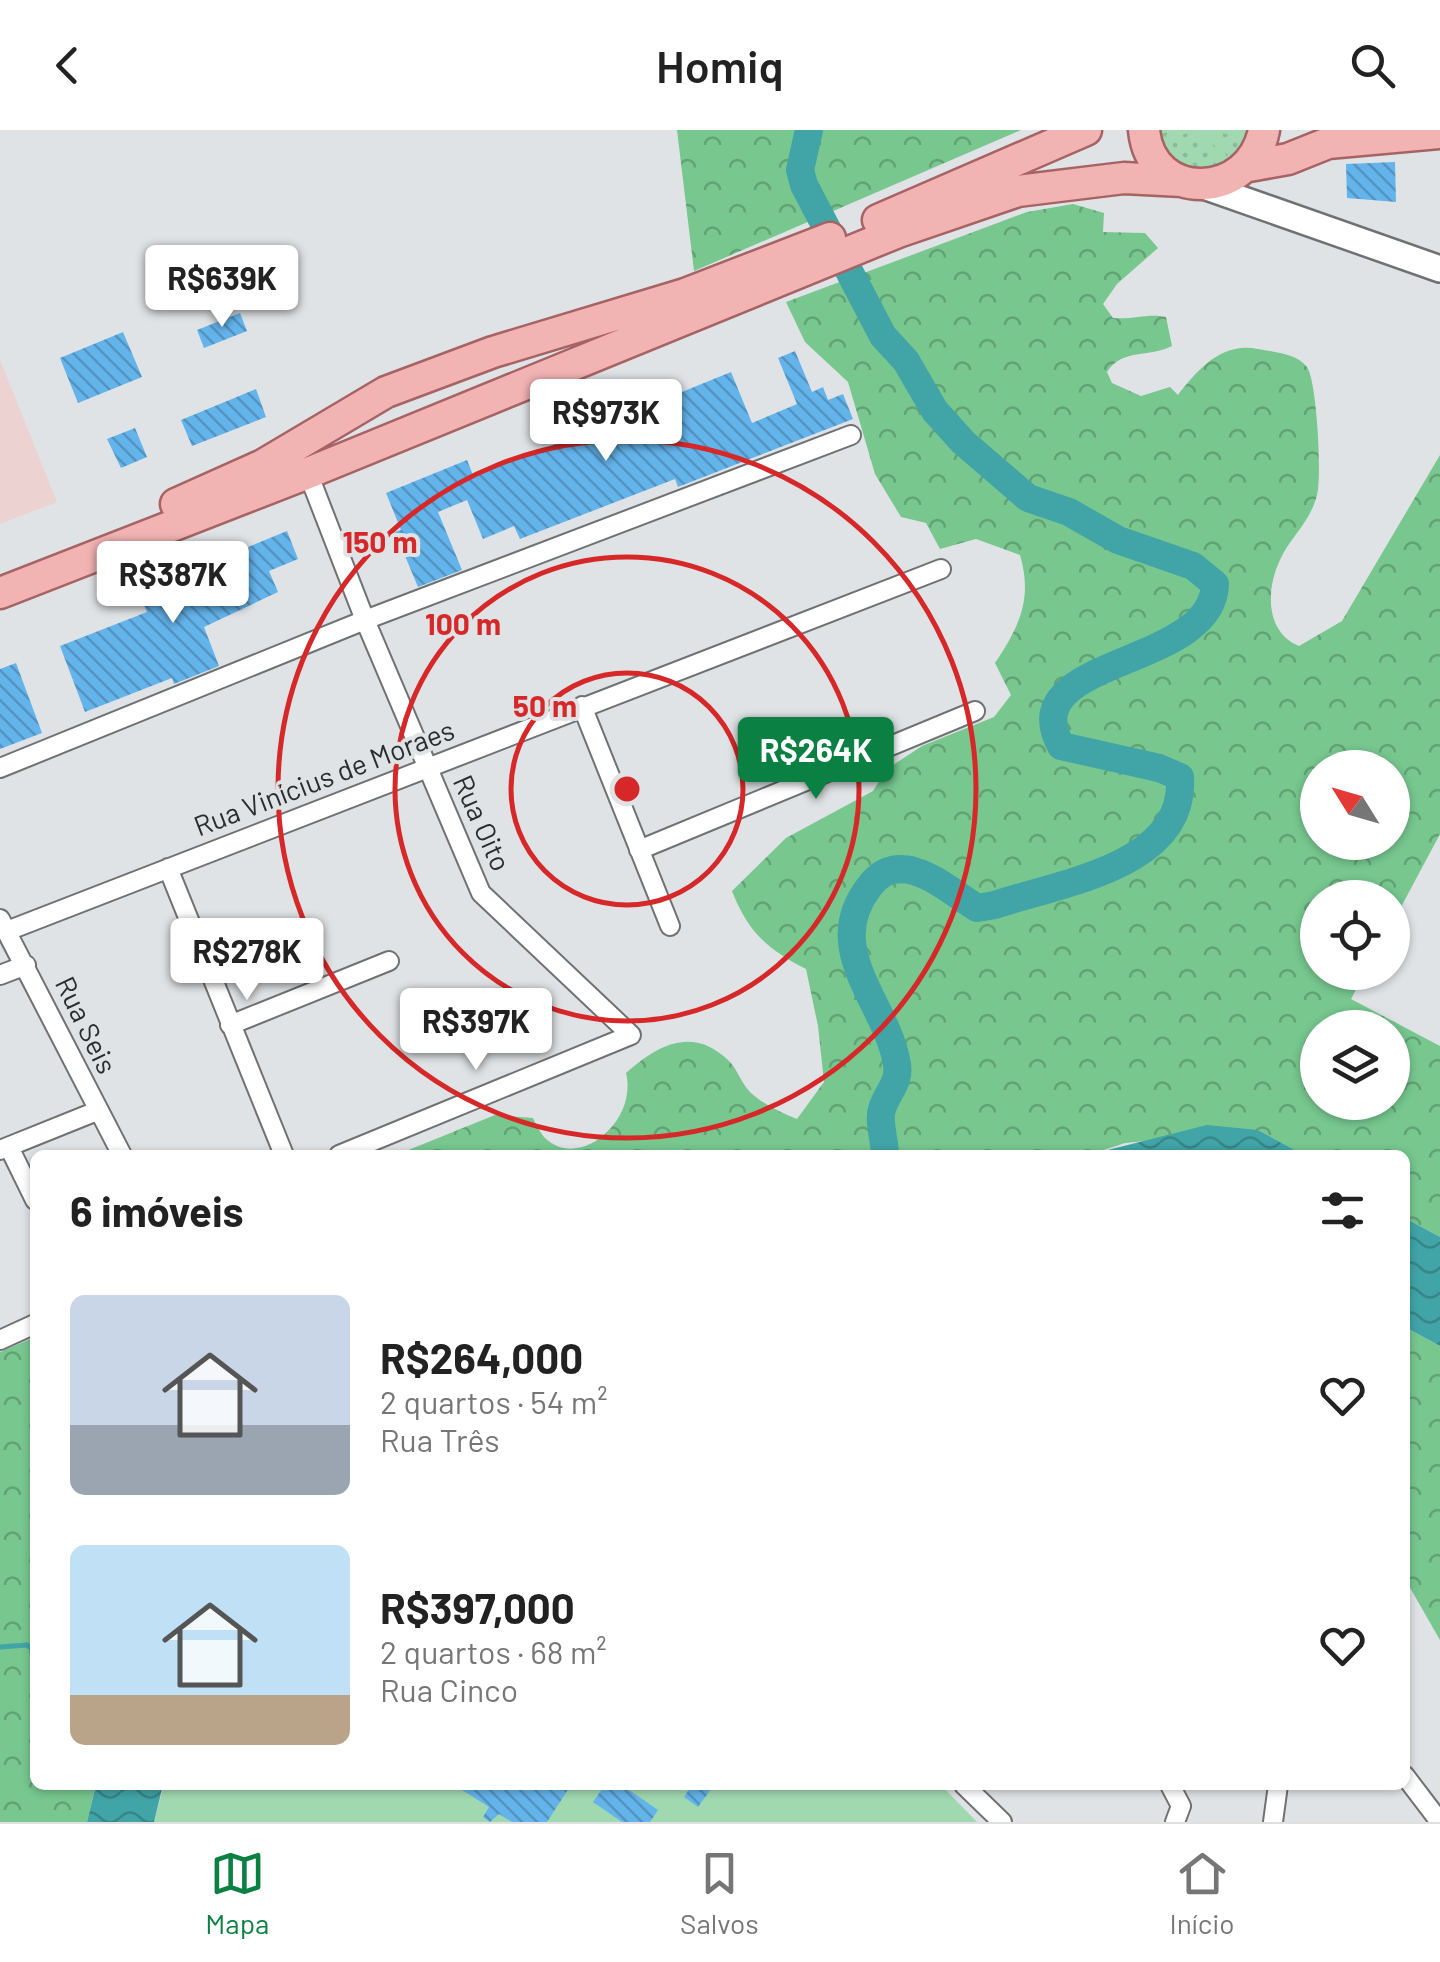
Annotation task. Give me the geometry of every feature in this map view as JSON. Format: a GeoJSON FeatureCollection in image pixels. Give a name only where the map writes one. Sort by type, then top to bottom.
{"type":"FeatureCollection","features":[{"type":"Feature","properties":{"kind":"main road"},"geometry":{"type":"LineString","coordinates":[[0,593],[308,473],[766,274],[895,224],[1086,130]]}},
{"type":"Feature","properties":{"kind":"main road"},"geometry":{"type":"LineString","coordinates":[[1144,130],[1152,157],[1191,183]]}},
{"type":"Feature","properties":{"kind":"main road"},"geometry":{"type":"LineString","coordinates":[[1249,166],[1264,130]]}},
{"type":"Feature","properties":{"kind":"main road"},"geometry":{"type":"LineString","coordinates":[[895,224],[1018,191],[1124,178],[1220,182],[1249,166],[1288,159],[1328,143],[1440,133]]}},
{"type":"Feature","properties":{"kind":"main road"},"geometry":{"type":"LineString","coordinates":[[0,573],[84,542],[263,465],[386,392],[494,352],[766,274]]}},
{"type":"Feature","properties":{"kind":"street"},"geometry":{"type":"LineString","coordinates":[[1249,166],[1253,202]]}},
{"type":"Feature","properties":{"kind":"street"},"geometry":{"type":"LineString","coordinates":[[1191,183],[1440,270]]}},
{"type":"Feature","properties":{"kind":"street"},"geometry":{"type":"LineString","coordinates":[[0,768],[365,620],[851,435]]}},
{"type":"Feature","properties":{"kind":"street","name":"Rua Oito"},"geometry":{"type":"LineString","coordinates":[[308,473],[365,620],[482,893],[631,1035],[351,1150]]}},
{"type":"Feature","properties":{"kind":"street","name":"Rua Vinícius de Moraes"},"geometry":{"type":"LineString","coordinates":[[4,925],[168,868],[941,569]]}},
{"type":"Feature","properties":{"kind":"street"},"geometry":{"type":"LineString","coordinates":[[582,706],[670,926]]}},
{"type":"Feature","properties":{"kind":"street"},"geometry":{"type":"LineString","coordinates":[[639,850],[974,711]]}},
{"type":"Feature","properties":{"kind":"street"},"geometry":{"type":"LineString","coordinates":[[168,868],[282,1150]]}},
{"type":"Feature","properties":{"kind":"street","name":"Rua Seis"},"geometry":{"type":"LineString","coordinates":[[4,925],[119,1150]]}},
{"type":"Feature","properties":{"kind":"street"},"geometry":{"type":"LineString","coordinates":[[230,1025],[388,961]]}},
{"type":"Feature","properties":{"kind":"street"},"geometry":{"type":"LineString","coordinates":[[0,976],[26,965]]}},
{"type":"Feature","properties":{"kind":"street"},"geometry":{"type":"LineString","coordinates":[[30,1192],[4,1149],[98,1111]]}},
{"type":"Feature","properties":{"kind":"street"},"geometry":{"type":"LineString","coordinates":[[0,1340],[30,1326]]}},
{"type":"Feature","properties":{"kind":"street"},"geometry":{"type":"LineString","coordinates":[[1410,1783],[1440,1822]]}},
{"type":"Feature","properties":{"kind":"street"},"geometry":{"type":"LineString","coordinates":[[969,1790],[1002,1822]]}},
{"type":"Feature","properties":{"kind":"street"},"geometry":{"type":"LineString","coordinates":[[1173,1790],[1181,1806],[1174,1822]]}},
{"type":"Feature","properties":{"kind":"street"},"geometry":{"type":"LineString","coordinates":[[1273,1822],[1277,1790]]}},
{"type":"Feature","properties":{"kind":"shaded area"},"geometry":{"type":"Polygon","coordinates":[[[0,360],[57,502],[0,524],[0,360]]]}},
{"type":"Feature","properties":{"kind":"green space"},"geometry":{"type":"Polygon","coordinates":[[[677,130],[1021,130],[694,271],[677,130]]]}},
{"type":"Feature","properties":{"kind":"green space"},"geometry":{"type":"Polygon","coordinates":[[[1151,130],[1259,130],[1229,171],[1177,169],[1151,130]]]}},
{"type":"Feature","properties":{"kind":"green space"},"geometry":{"type":"Polygon","coordinates":[[[1173,130],[1240,130],[1250,138],[1220,133],[1228,163],[1209,139],[1196,165],[1199,132],[1164,137],[1173,130]]]}},
{"type":"Feature","properties":{"kind":"green space"},"geometry":{"type":"Polygon","coordinates":[[[1073,204],[1104,213],[1103,232],[1145,233],[1158,248],[1117,284],[1103,304],[1113,318],[1166,317],[1172,346],[1128,356],[1113,364],[1107,372],[1112,383],[1141,396],[1170,387],[1178,395],[1212,360],[1233,349],[1245,348],[1297,359],[1311,376],[1318,430],[1317,495],[1310,514],[1280,560],[1271,596],[1274,620],[1280,631],[1299,646],[1342,621],[1440,455],[1440,834],[1410,890],[1410,880],[1300,880],[1300,990],[1356,990],[1351,999],[1372,1010],[1300,1010],[1300,1120],[1410,1120],[1410,1030],[1440,1046],[1440,1237],[1410,1221],[1410,1150],[1295,1150],[1258,1130],[1125,1143],[1103,1150],[895,1150],[885,1133],[875,1150],[408,1150],[495,1115],[533,1118],[545,1138],[559,1147],[589,1145],[615,1123],[623,1108],[626,1073],[650,1054],[676,1043],[701,1044],[715,1050],[731,1063],[755,1097],[797,1119],[824,1082],[806,969],[760,938],[732,891],[786,838],[873,791],[887,769],[922,746],[994,717],[1011,695],[995,663],[1017,625],[1025,585],[1020,555],[976,539],[940,549],[926,523],[901,517],[875,474],[848,382],[805,342],[786,302],[1027,212],[1073,204]]]}},
{"type":"Feature","properties":{"kind":"green space"},"geometry":{"type":"Polygon","coordinates":[[[1410,1330],[1440,1346],[1440,1640],[1410,1588],[1410,1330]]]}},
{"type":"Feature","properties":{"kind":"green space"},"geometry":{"type":"Polygon","coordinates":[[[30,1339],[30,1790],[95,1790],[87,1822],[0,1822],[0,1352],[30,1339]]]}},
{"type":"Feature","properties":{"kind":"green space"},"geometry":{"type":"Polygon","coordinates":[[[163,1790],[946,1790],[977,1822],[154,1822],[163,1790]]]}},
{"type":"Feature","properties":{"kind":"water"},"geometry":{"type":"Polygon","coordinates":[[[1207,1125],[1258,1130],[1295,1150],[1108,1150],[1207,1125]]]}},
{"type":"Feature","properties":{"kind":"water"},"geometry":{"type":"Polygon","coordinates":[[[1410,1221],[1440,1237],[1440,1346],[1410,1330],[1410,1221]]]}},
{"type":"Feature","properties":{"kind":"water"},"geometry":{"type":"Polygon","coordinates":[[[95,1790],[162,1790],[154,1822],[87,1822],[95,1790]]]}},
{"type":"Feature","properties":{"kind":"building"},"geometry":{"type":"Polygon","coordinates":[[[1395,162],[1396,202],[1347,198],[1346,164],[1395,162]]]}},
{"type":"Feature","properties":{"kind":"building"},"geometry":{"type":"Polygon","coordinates":[[[240,313],[247,331],[204,348],[197,330],[240,313]]]}},
{"type":"Feature","properties":{"kind":"building"},"geometry":{"type":"Polygon","coordinates":[[[123,332],[142,377],[78,403],[60,358],[123,332]]]}},
{"type":"Feature","properties":{"kind":"building"},"geometry":{"type":"Polygon","coordinates":[[[795,351],[812,392],[823,387],[828,400],[843,394],[853,419],[678,487],[675,479],[520,539],[514,526],[483,539],[467,500],[438,512],[462,570],[418,587],[395,532],[401,530],[386,493],[467,460],[473,475],[558,443],[554,433],[636,400],[640,409],[731,372],[752,423],[797,404],[778,358],[795,351]]]}},
{"type":"Feature","properties":{"kind":"building"},"geometry":{"type":"Polygon","coordinates":[[[256,389],[266,417],[192,446],[181,420],[256,389]]]}},
{"type":"Feature","properties":{"kind":"building"},"geometry":{"type":"Polygon","coordinates":[[[135,428],[147,457],[121,468],[107,439],[135,428]]]}},
{"type":"Feature","properties":{"kind":"building"},"geometry":{"type":"Polygon","coordinates":[[[287,531],[298,559],[269,571],[278,592],[204,627],[219,666],[174,684],[172,678],[85,712],[60,646],[147,612],[138,592],[287,531]]]}},
{"type":"Feature","properties":{"kind":"building"},"geometry":{"type":"Polygon","coordinates":[[[16,663],[42,733],[0,749],[0,669],[16,663]]]}},
{"type":"Feature","properties":{"kind":"building"},"geometry":{"type":"Polygon","coordinates":[[[462,1790],[568,1790],[547,1822],[512,1822],[499,1814],[490,1822],[483,1817],[489,1807],[462,1790]]]}},
{"type":"Feature","properties":{"kind":"building"},"geometry":{"type":"Polygon","coordinates":[[[601,1790],[629,1790],[658,1810],[650,1822],[622,1822],[593,1802],[601,1790]]]}},
{"type":"Feature","properties":{"kind":"building"},"geometry":{"type":"Polygon","coordinates":[[[689,1790],[710,1790],[698,1807],[684,1797],[689,1790]]]}},
{"type":"Feature","properties":{"kind":"waterway"},"geometry":{"type":"LineString","coordinates":[[809,130],[800,170],[804,185],[883,336],[906,361],[935,411],[963,442],[1028,498],[1069,512],[1118,540],[1193,566],[1215,584],[1206,612],[1183,633],[1088,678],[1064,695],[1053,717],[1061,746],[1159,768],[1180,777],[1176,807],[1163,832],[1141,851],[1114,866],[995,905],[977,908],[938,882],[909,870],[882,875],[869,887],[856,910],[852,931],[860,974],[889,1037],[897,1067],[896,1080],[881,1114],[884,1150]]}},
{"type":"Feature","properties":{"kind":"waterway"},"geometry":{"type":"LineString","coordinates":[[0,1647],[30,1647]]}}]}
